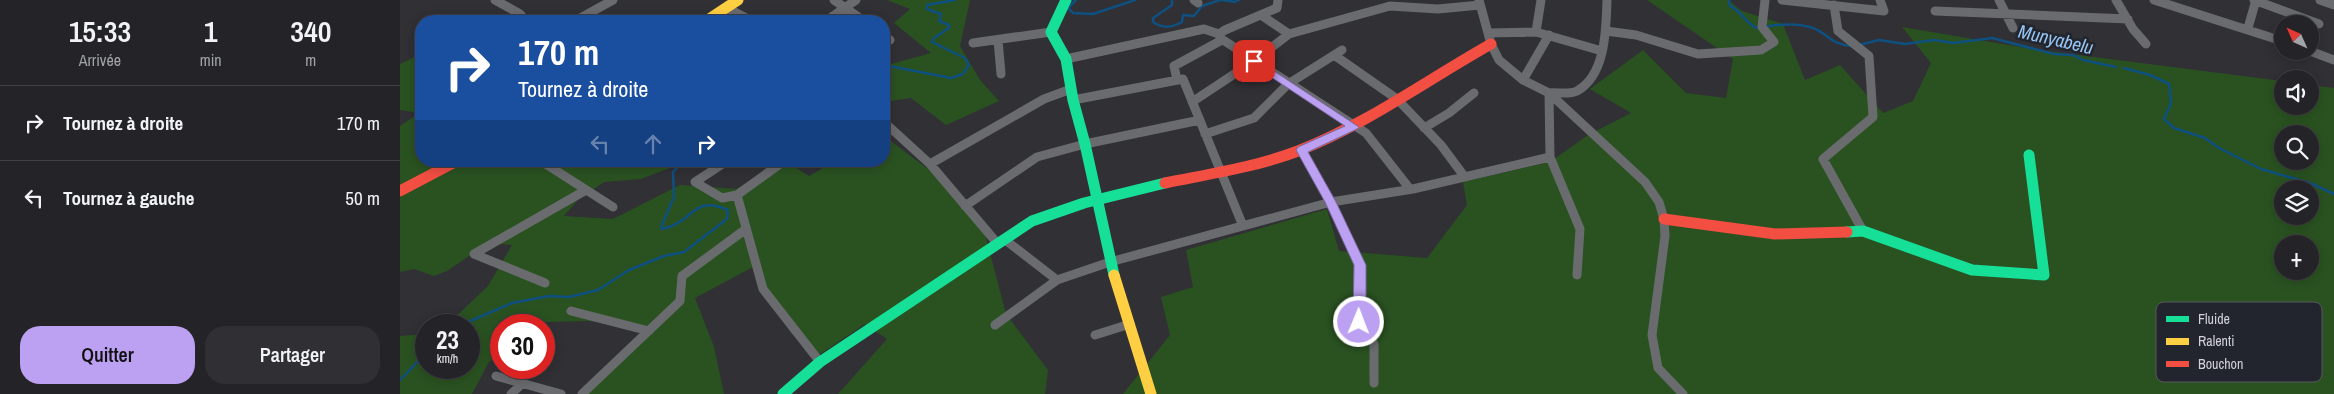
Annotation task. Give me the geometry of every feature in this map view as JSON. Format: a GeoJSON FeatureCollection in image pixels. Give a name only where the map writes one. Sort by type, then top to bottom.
{"type":"FeatureCollection","features":[{"type":"Feature","properties":{"kind":"street"},"geometry":{"type":"LineString","coordinates":[[495,0],[521,15]]}},
{"type":"Feature","properties":{"kind":"street"},"geometry":{"type":"LineString","coordinates":[[586,15],[613,0]]}},
{"type":"Feature","properties":{"kind":"street"},"geometry":{"type":"LineString","coordinates":[[715,15],[738,0]]}},
{"type":"Feature","properties":{"kind":"street"},"geometry":{"type":"LineString","coordinates":[[834,0],[855,15]]}},
{"type":"Feature","properties":{"kind":"street"},"geometry":{"type":"LineString","coordinates":[[835,15],[856,0]]}},
{"type":"Feature","properties":{"kind":"street"},"geometry":{"type":"LineString","coordinates":[[1051,32],[1066,0]]}},
{"type":"Feature","properties":{"kind":"street"},"geometry":{"type":"LineString","coordinates":[[1177,80],[1174,66],[1221,37],[1277,8],[1278,0]]}},
{"type":"Feature","properties":{"kind":"street"},"geometry":{"type":"LineString","coordinates":[[1536,32],[1541,0]]}},
{"type":"Feature","properties":{"kind":"street"},"geometry":{"type":"LineString","coordinates":[[1549,93],[1575,92],[1589,82],[1602,51],[1606,30],[1607,0]]}},
{"type":"Feature","properties":{"kind":"street"},"geometry":{"type":"LineString","coordinates":[[1606,30],[1636,35],[1698,54],[1761,50],[1774,42],[1763,28],[1765,0]]}},
{"type":"Feature","properties":{"kind":"street"},"geometry":{"type":"LineString","coordinates":[[1782,0],[1884,11],[1880,0]]}},
{"type":"Feature","properties":{"kind":"street"},"geometry":{"type":"LineString","coordinates":[[1999,0],[2013,28]]}},
{"type":"Feature","properties":{"kind":"street"},"geometry":{"type":"LineString","coordinates":[[2116,0],[2132,28],[2146,44]]}},
{"type":"Feature","properties":{"kind":"street"},"geometry":{"type":"LineString","coordinates":[[2154,0],[2248,28],[2274,38]]}},
{"type":"Feature","properties":{"kind":"street"},"geometry":{"type":"LineString","coordinates":[[2248,28],[2255,0],[2295,15]]}},
{"type":"Feature","properties":{"kind":"street"},"geometry":{"type":"LineString","coordinates":[[2320,0],[2334,5]]}},
{"type":"Feature","properties":{"kind":"street"},"geometry":{"type":"LineString","coordinates":[[1192,102],[1254,61],[1290,34],[1390,3],[1438,9],[1480,2],[1490,38],[1499,60],[1523,80],[1549,93],[1645,182],[1659,202],[1664,219],[1665,236],[1652,335],[1658,368],[1683,394]]}},
{"type":"Feature","properties":{"kind":"street"},"geometry":{"type":"LineString","coordinates":[[1834,6],[1838,31],[1869,56],[1873,117],[1823,159],[1863,231]]}},
{"type":"Feature","properties":{"kind":"street"},"geometry":{"type":"LineString","coordinates":[[726,8],[740,15]]}},
{"type":"Feature","properties":{"kind":"street"},"geometry":{"type":"LineString","coordinates":[[1935,11],[2128,19]]}},
{"type":"Feature","properties":{"kind":"street"},"geometry":{"type":"LineString","coordinates":[[1262,15],[1290,34]]}},
{"type":"Feature","properties":{"kind":"street"},"geometry":{"type":"LineString","coordinates":[[1066,59],[1204,29],[1221,37],[1288,84],[1366,133],[1410,189]]}},
{"type":"Feature","properties":{"kind":"street"},"geometry":{"type":"LineString","coordinates":[[973,43],[1051,32]]}},
{"type":"Feature","properties":{"kind":"street"},"geometry":{"type":"LineString","coordinates":[[1051,32],[1066,59],[1072,95],[1085,144],[1110,262],[1151,394]]}},
{"type":"Feature","properties":{"kind":"street"},"geometry":{"type":"LineString","coordinates":[[783,394],[820,362],[940,284],[1032,221],[1058,210],[1302,150],[1354,127],[1490,38],[1536,32],[1602,51]]}},
{"type":"Feature","properties":{"kind":"street"},"geometry":{"type":"LineString","coordinates":[[1523,80],[1549,35]]}},
{"type":"Feature","properties":{"kind":"street"},"geometry":{"type":"LineString","coordinates":[[998,40],[1001,74]]}},
{"type":"Feature","properties":{"kind":"street"},"geometry":{"type":"LineString","coordinates":[[1205,134],[1254,118],[1288,84],[1342,50]]}},
{"type":"Feature","properties":{"kind":"street"},"geometry":{"type":"LineString","coordinates":[[2319,54],[2334,60]]}},
{"type":"Feature","properties":{"kind":"street"},"geometry":{"type":"LineString","coordinates":[[1334,55],[1396,99],[1441,145],[1464,176]]}},
{"type":"Feature","properties":{"kind":"street"},"geometry":{"type":"LineString","coordinates":[[930,164],[1044,99],[1184,79],[1243,226]]}},
{"type":"Feature","properties":{"kind":"street"},"geometry":{"type":"LineString","coordinates":[[1424,128],[1449,113],[1474,93]]}},
{"type":"Feature","properties":{"kind":"street"},"geometry":{"type":"LineString","coordinates":[[1549,93],[1550,157],[1580,229],[1577,275]]}},
{"type":"Feature","properties":{"kind":"street"},"geometry":{"type":"LineString","coordinates":[[965,206],[1037,157],[1085,144],[1200,120]]}},
{"type":"Feature","properties":{"kind":"street"},"geometry":{"type":"LineString","coordinates":[[890,127],[930,164],[965,206],[1001,241],[1057,280]]}},
{"type":"Feature","properties":{"kind":"street"},"geometry":{"type":"LineString","coordinates":[[1302,150],[1331,202],[1360,265],[1359,322],[1374,344],[1374,383]]}},
{"type":"Feature","properties":{"kind":"street"},"geometry":{"type":"LineString","coordinates":[[1664,219],[1775,234],[1863,231],[1972,270],[2044,275],[2029,155]]}},
{"type":"Feature","properties":{"kind":"street"},"geometry":{"type":"LineString","coordinates":[[995,325],[1057,280],[1110,262],[1331,202],[1410,189],[1550,157]]}},
{"type":"Feature","properties":{"kind":"street"},"geometry":{"type":"LineString","coordinates":[[400,191],[446,167]]}},
{"type":"Feature","properties":{"kind":"street"},"geometry":{"type":"LineString","coordinates":[[550,167],[613,207]]}},
{"type":"Feature","properties":{"kind":"street"},"geometry":{"type":"LineString","coordinates":[[718,167],[695,182],[722,198],[737,195],[776,167]]}},
{"type":"Feature","properties":{"kind":"street"},"geometry":{"type":"LineString","coordinates":[[545,283],[474,254],[586,190]]}},
{"type":"Feature","properties":{"kind":"street"},"geometry":{"type":"LineString","coordinates":[[737,195],[763,289],[820,362]]}},
{"type":"Feature","properties":{"kind":"street"},"geometry":{"type":"LineString","coordinates":[[582,394],[680,301],[682,276],[746,229]]}},
{"type":"Feature","properties":{"kind":"street"},"geometry":{"type":"LineString","coordinates":[[571,311],[648,331]]}},
{"type":"Feature","properties":{"kind":"street"},"geometry":{"type":"LineString","coordinates":[[1095,335],[1130,324]]}},
{"type":"Feature","properties":{"kind":"street"},"geometry":{"type":"LineString","coordinates":[[507,379],[561,394]]}},
{"type":"Feature","properties":{"kind":"street"},"geometry":{"type":"LineString","coordinates":[[511,394],[522,383]]}},
{"type":"Feature","properties":{"kind":"green space"},"geometry":{"type":"Polygon","coordinates":[[[887,0],[970,0],[960,46],[980,80],[999,101],[946,125],[911,98],[890,101],[890,64],[931,53],[894,23],[910,9],[887,0]]]}},
{"type":"Feature","properties":{"kind":"green space"},"geometry":{"type":"Polygon","coordinates":[[[1647,0],[1728,0],[1742,11],[1783,24],[1805,80],[1840,65],[1883,113],[1913,101],[1931,63],[1902,27],[2039,50],[2274,80],[2274,115],[2319,115],[2319,86],[2334,88],[2334,394],[1123,394],[1170,335],[1161,297],[1193,287],[1186,250],[1327,209],[1339,251],[1427,258],[1467,205],[1463,182],[1550,162],[1588,135],[1631,113],[1590,89],[1643,50],[1686,93],[1726,98],[1733,59],[1647,0]]]}},
{"type":"Feature","properties":{"kind":"green space"},"geometry":{"type":"Polygon","coordinates":[[[415,57],[415,112],[400,110],[400,64],[415,57]]]}},
{"type":"Feature","properties":{"kind":"green space"},"geometry":{"type":"Polygon","coordinates":[[[415,116],[415,167],[672,167],[641,179],[604,182],[578,200],[564,216],[613,219],[680,185],[736,189],[778,167],[795,167],[809,176],[825,167],[890,167],[890,140],[928,169],[985,234],[1006,314],[1048,370],[1045,394],[838,394],[887,339],[865,324],[816,357],[791,333],[753,267],[695,298],[714,347],[724,394],[587,394],[648,328],[589,321],[555,322],[555,314],[490,314],[490,361],[480,379],[480,314],[459,314],[488,286],[512,245],[488,243],[447,271],[434,276],[414,269],[400,272],[400,126],[415,116]]]}},
{"type":"Feature","properties":{"kind":"green space"},"geometry":{"type":"Polygon","coordinates":[[[415,335],[415,379],[480,379],[472,394],[400,394],[400,336],[415,335]]]}},
{"type":"Feature","properties":{"kind":"waterway"},"geometry":{"type":"LineString","coordinates":[[890,66],[951,78],[963,74],[969,65],[965,58],[932,42],[934,38],[949,28],[949,25],[939,21],[941,14],[927,9],[927,5],[955,0]]}},
{"type":"Feature","properties":{"kind":"waterway","name":"Munyabelu"},"geometry":{"type":"LineString","coordinates":[[1076,0],[1068,8],[1073,13],[1093,14],[1135,0]]}},
{"type":"Feature","properties":{"kind":"waterway","name":"Munyabelu"},"geometry":{"type":"LineString","coordinates":[[1172,0],[1172,5],[1153,18],[1153,22],[1164,27],[1175,26],[1182,22],[1183,15],[1194,16],[1202,6],[1220,0]]}},
{"type":"Feature","properties":{"kind":"waterway","name":"Munyabelu"},"geometry":{"type":"LineString","coordinates":[[1222,0],[1235,2],[1239,0]]}},
{"type":"Feature","properties":{"kind":"waterway","name":"Munyabelu"},"geometry":{"type":"LineString","coordinates":[[1729,0],[1730,6],[1752,25],[1760,29]]}},
{"type":"Feature","properties":{"kind":"waterway","name":"Munyabelu"},"geometry":{"type":"LineString","coordinates":[[1765,27],[1789,24],[1807,26],[1818,30],[1839,44],[1852,46]]}},
{"type":"Feature","properties":{"kind":"waterway","name":"Munyabelu"},"geometry":{"type":"LineString","coordinates":[[1859,45],[1879,40],[1905,44],[1934,40],[1954,43],[1992,38],[2054,54],[2073,55],[2083,60],[2116,67]]}},
{"type":"Feature","properties":{"kind":"waterway","name":"Munyabelu"},"geometry":{"type":"LineString","coordinates":[[2124,68],[2150,75],[2169,84],[2171,103],[2164,119],[2174,128],[2205,138],[2219,148],[2261,169],[2310,183],[2334,194]]}},
{"type":"Feature","properties":{"kind":"waterway"},"geometry":{"type":"LineString","coordinates":[[480,317],[512,303],[549,296],[569,297],[598,290],[629,270],[664,256],[684,252],[727,219],[728,210],[707,205],[700,207],[673,226],[662,229],[661,227],[674,197],[673,172],[678,167]]}},
{"type":"Feature","properties":{"kind":"waterway"},"geometry":{"type":"LineString","coordinates":[[400,380],[415,364]]}},
{"type":"Feature","properties":{"kind":"traffic: fast"},"geometry":{"type":"LineString","coordinates":[[1066,0],[1051,32],[1066,59],[1073,100],[1085,144],[1114,275]]}},
{"type":"Feature","properties":{"kind":"traffic: fast"},"geometry":{"type":"LineString","coordinates":[[1847,232],[1863,231],[1972,270],[2044,275],[2029,155]]}},
{"type":"Feature","properties":{"kind":"traffic: fast"},"geometry":{"type":"LineString","coordinates":[[783,394],[820,362],[1032,221],[1084,203],[1165,183]]}},
{"type":"Feature","properties":{"kind":"traffic: slow"},"geometry":{"type":"LineString","coordinates":[[715,15],[738,0]]}},
{"type":"Feature","properties":{"kind":"traffic: slow"},"geometry":{"type":"LineString","coordinates":[[1114,275],[1151,394]]}},
{"type":"Feature","properties":{"kind":"traffic: jam"},"geometry":{"type":"LineString","coordinates":[[1165,183],[1250,165],[1298,151],[1372,115],[1491,44]]}},
{"type":"Feature","properties":{"kind":"traffic: jam"},"geometry":{"type":"LineString","coordinates":[[400,191],[446,167]]}},
{"type":"Feature","properties":{"kind":"traffic: jam"},"geometry":{"type":"LineString","coordinates":[[1664,219],[1775,234],[1847,232]]}},
{"type":"Feature","properties":{"kind":"route"},"geometry":{"type":"LineString","coordinates":[[1254,61],[1354,127],[1302,150],[1331,202],[1360,265],[1359,322]]}}]}
